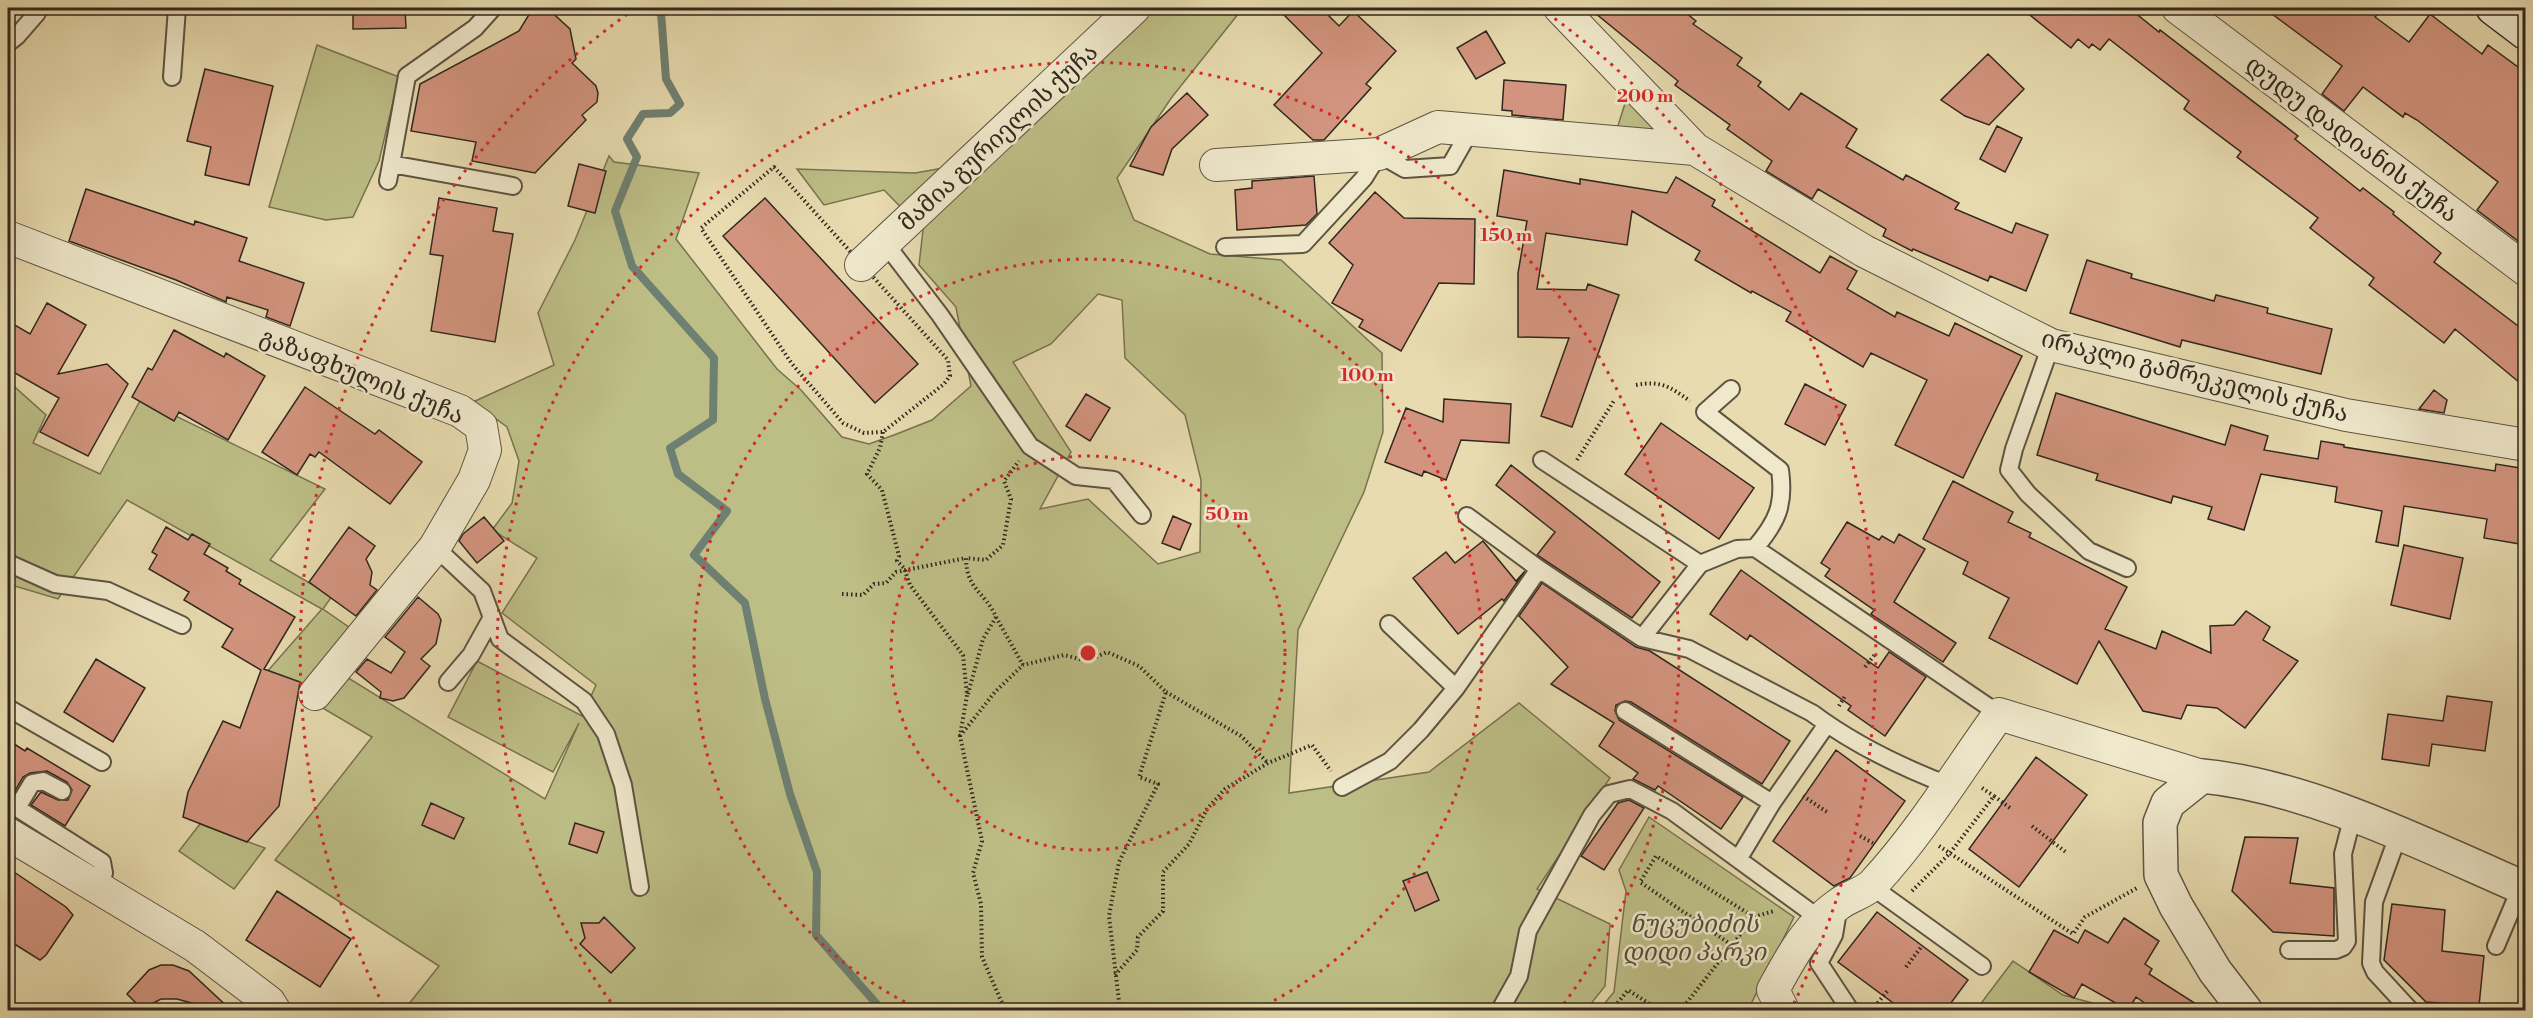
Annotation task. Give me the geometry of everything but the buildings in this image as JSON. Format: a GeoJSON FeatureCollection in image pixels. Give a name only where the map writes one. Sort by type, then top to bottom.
{"type":"FeatureCollection","features":[{"type":"Feature","properties":{"kind":"street","name":"მამია გურიელის ქუჩა"},"geometry":{"type":"LineString","coordinates":[[861,266],[1134,8]]}},
{"type":"Feature","properties":{"kind":"street","name":"ირაკლი გამრეკელის ქუჩა"},"geometry":{"type":"LineString","coordinates":[[1560,8],[1695,149],[1864,251],[2051,345],[2346,415],[2526,445]]}},
{"type":"Feature","properties":{"kind":"street","name":"დუდუ დადიანის ქუჩა"},"geometry":{"type":"LineString","coordinates":[[2178,8],[2526,270]]}},
{"type":"Feature","properties":{"kind":"street"},"geometry":{"type":"LineString","coordinates":[[2493,8],[2526,33]]}},
{"type":"Feature","properties":{"kind":"street","name":"ირაკლი გამრეკელის ქუჩა"},"geometry":{"type":"LineString","coordinates":[[1216,165],[1379,154],[1438,126],[1695,149]]}},
{"type":"Feature","properties":{"kind":"street","name":"გაზაფხულის ქუჩა"},"geometry":{"type":"LineString","coordinates":[[8,237],[460,411],[481,426],[485,450],[474,480],[435,548],[315,694]]}},
{"type":"Feature","properties":{"kind":"street"},"geometry":{"type":"LineString","coordinates":[[1774,1004],[1797,945],[1830,911],[1871,886],[1915,832],[1999,714],[2202,776],[2233,779],[2353,815],[2523,888]]}},
{"type":"Feature","properties":{"kind":"street"},"geometry":{"type":"LineString","coordinates":[[2202,776],[2168,803],[2160,823],[2161,875],[2176,906],[2215,971],[2245,1011]]}},
{"type":"Feature","properties":{"kind":"street"},"geometry":{"type":"LineString","coordinates":[[8,834],[195,946],[269,1002],[274,1011]]}},
{"type":"Feature","properties":{"kind":"lane"},"geometry":{"type":"LineString","coordinates":[[8,43],[37,13],[30,8]]}},
{"type":"Feature","properties":{"kind":"lane"},"geometry":{"type":"LineString","coordinates":[[172,77],[177,8]]}},
{"type":"Feature","properties":{"kind":"lane"},"geometry":{"type":"LineString","coordinates":[[388,181],[407,76],[475,28],[493,8]]}},
{"type":"Feature","properties":{"kind":"lane"},"geometry":{"type":"LineString","coordinates":[[1225,247],[1303,244],[1364,178],[1379,154]]}},
{"type":"Feature","properties":{"kind":"lane"},"geometry":{"type":"LineString","coordinates":[[391,164],[513,186]]}},
{"type":"Feature","properties":{"kind":"lane"},"geometry":{"type":"LineString","coordinates":[[885,243],[940,315],[1030,446],[1076,476],[1114,480],[1142,515]]}},
{"type":"Feature","properties":{"kind":"lane"},"geometry":{"type":"LineString","coordinates":[[2051,345],[2014,449],[2009,470],[2028,494],[2089,551],[2127,568]]}},
{"type":"Feature","properties":{"kind":"lane"},"geometry":{"type":"LineString","coordinates":[[1731,389],[1705,412],[1780,470],[1780,503],[1774,525],[1755,548]]}},
{"type":"Feature","properties":{"kind":"lane"},"geometry":{"type":"LineString","coordinates":[[1542,460],[1700,564]]}},
{"type":"Feature","properties":{"kind":"lane"},"geometry":{"type":"LineString","coordinates":[[1467,516],[1539,569],[1641,638],[1689,649],[1812,713],[1827,724],[1913,772],[1948,785]]}},
{"type":"Feature","properties":{"kind":"lane"},"geometry":{"type":"LineString","coordinates":[[435,548],[482,591],[500,639],[584,702],[606,734],[623,785],[640,887]]}},
{"type":"Feature","properties":{"kind":"lane"},"geometry":{"type":"LineString","coordinates":[[1641,638],[1700,564],[1737,549],[1755,548],[1999,714]]}},
{"type":"Feature","properties":{"kind":"lane"},"geometry":{"type":"LineString","coordinates":[[8,563],[55,584],[108,591],[182,625]]}},
{"type":"Feature","properties":{"kind":"lane"},"geometry":{"type":"LineString","coordinates":[[1342,787],[1390,761],[1421,730],[1456,688],[1539,569]]}},
{"type":"Feature","properties":{"kind":"lane"},"geometry":{"type":"LineString","coordinates":[[448,682],[471,655],[491,619]]}},
{"type":"Feature","properties":{"kind":"lane"},"geometry":{"type":"LineString","coordinates":[[1389,624],[1456,688]]}},
{"type":"Feature","properties":{"kind":"lane"},"geometry":{"type":"LineString","coordinates":[[8,708],[102,762]]}},
{"type":"Feature","properties":{"kind":"lane"},"geometry":{"type":"LineString","coordinates":[[1625,711],[1772,803]]}},
{"type":"Feature","properties":{"kind":"lane"},"geometry":{"type":"LineString","coordinates":[[1739,858],[1772,803],[1827,724]]}},
{"type":"Feature","properties":{"kind":"lane"},"geometry":{"type":"LineString","coordinates":[[62,791],[43,781],[32,783],[17,808],[102,862],[104,873],[98,887]]}},
{"type":"Feature","properties":{"kind":"lane"},"geometry":{"type":"LineString","coordinates":[[1500,1011],[1519,976],[1528,931],[1592,815],[1609,794],[1630,789],[1672,811],[1739,858],[1830,911],[1834,934],[1819,963],[1850,1011]]}},
{"type":"Feature","properties":{"kind":"lane"},"geometry":{"type":"LineString","coordinates":[[2289,950],[2336,950],[2343,947],[2347,941],[2343,854],[2353,815]]}},
{"type":"Feature","properties":{"kind":"lane"},"geometry":{"type":"LineString","coordinates":[[2398,833],[2374,902],[2371,963],[2375,972],[2410,1010]]}},
{"type":"Feature","properties":{"kind":"lane"},"geometry":{"type":"LineString","coordinates":[[1871,886],[1982,966]]}},
{"type":"Feature","properties":{"kind":"lane"},"geometry":{"type":"LineString","coordinates":[[2496,946],[2523,888]]}},
{"type":"Feature","properties":{"kind":"path"},"geometry":{"type":"LineString","coordinates":[[774,167],[948,360],[950,376],[944,384],[884,432],[864,433],[843,423],[792,364],[701,228],[774,167]]}},
{"type":"Feature","properties":{"kind":"path"},"geometry":{"type":"LineString","coordinates":[[1636,385],[1654,381],[1673,389]]}},
{"type":"Feature","properties":{"kind":"path"},"geometry":{"type":"LineString","coordinates":[[1568,476],[1615,399]]}},
{"type":"Feature","properties":{"kind":"path"},"geometry":{"type":"LineString","coordinates":[[884,432],[880,448],[867,474],[882,490],[899,556],[897,561],[904,568],[910,585],[963,655],[967,694]]}},
{"type":"Feature","properties":{"kind":"path"},"geometry":{"type":"LineString","coordinates":[[843,594],[863,596],[874,584],[886,583],[896,572],[966,558],[986,560],[1003,545],[1011,499],[1004,482],[1030,446]]}},
{"type":"Feature","properties":{"kind":"path"},"geometry":{"type":"LineString","coordinates":[[966,558],[966,575],[978,594],[989,600],[1023,665]]}},
{"type":"Feature","properties":{"kind":"path"},"geometry":{"type":"LineString","coordinates":[[996,617],[983,639],[967,694],[960,736],[982,841],[973,873],[981,904],[982,957],[1005,1011]]}},
{"type":"Feature","properties":{"kind":"path"},"geometry":{"type":"LineString","coordinates":[[960,736],[995,692],[1023,665],[1064,655],[1087,661],[1107,652],[1139,666],[1166,693],[1241,736],[1268,763]]}},
{"type":"Feature","properties":{"kind":"path"},"geometry":{"type":"LineString","coordinates":[[1120,1011],[1109,916],[1119,862],[1158,783],[1139,777],[1166,693]]}},
{"type":"Feature","properties":{"kind":"path"},"geometry":{"type":"LineString","coordinates":[[1115,975],[1137,950],[1138,937],[1163,911],[1163,872],[1189,844],[1207,809],[1225,789],[1268,763],[1312,744],[1342,787]]}},
{"type":"Feature","properties":{"kind":"path"},"geometry":{"type":"LineString","coordinates":[[1913,890],[1950,853],[1994,796],[2010,808]]}},
{"type":"Feature","properties":{"kind":"path"},"geometry":{"type":"LineString","coordinates":[[2032,825],[2067,853]]}},
{"type":"Feature","properties":{"kind":"path"},"geometry":{"type":"LineString","coordinates":[[1915,832],[2073,934],[2085,917],[2161,875]]}},
{"type":"Feature","properties":{"kind":"path"},"geometry":{"type":"LineString","coordinates":[[1681,1011],[1733,946],[1754,917],[1656,856],[1640,882],[1733,946]]}},
{"type":"Feature","properties":{"kind":"path"},"geometry":{"type":"LineString","coordinates":[[1872,1011],[1889,989]]}},
{"type":"Feature","properties":{"kind":"path"},"geometry":{"type":"LineString","coordinates":[[1612,1011],[1628,990],[1659,1011]]}},
{"type":"Feature","properties":{"kind":"green space"},"geometry":{"type":"Polygon","coordinates":[[[1148,8],[1243,8],[1172,97],[1117,178],[1134,220],[1210,254],[1281,260],[1382,353],[1383,432],[1364,492],[1298,630],[1289,793],[1429,772],[1519,703],[1610,778],[1537,889],[1610,924],[1605,986],[1586,1010],[404,1010],[439,966],[275,860],[372,737],[265,674],[322,609],[127,500],[58,599],[8,584],[8,381],[46,415],[33,443],[100,474],[141,399],[325,489],[270,560],[332,596],[323,609],[353,630],[327,665],[545,799],[579,723],[553,772],[448,717],[477,661],[582,716],[596,685],[502,613],[537,558],[492,530],[512,503],[519,461],[507,427],[473,402],[554,365],[538,313],[575,240],[609,156],[614,162],[699,173],[676,239],[777,369],[801,390],[842,437],[869,444],[932,420],[971,386],[956,307],[919,265],[923,230],[884,190],[824,205],[797,169],[915,173],[949,167],[1148,8]],[[1098,294],[1051,344],[1013,362],[1071,452],[1040,509],[1088,499],[1158,564],[1200,552],[1201,480],[1185,415],[1125,358],[1122,300],[1098,294]]]}},
{"type":"Feature","properties":{"kind":"green space"},"geometry":{"type":"Polygon","coordinates":[[[317,45],[399,77],[379,161],[353,217],[326,220],[269,207],[317,45]]]}},
{"type":"Feature","properties":{"kind":"green space"},"geometry":{"type":"Polygon","coordinates":[[[1628,94],[1665,130],[1616,132],[1628,94]]]}},
{"type":"Feature","properties":{"kind":"green space","name":"ნუცუბიძის დიდი პარკი"},"geometry":{"type":"Polygon","coordinates":[[[1649,817],[1794,917],[1748,1010],[1599,1010],[1614,992],[1626,891],[1619,870],[1649,817]]]}},
{"type":"Feature","properties":{"kind":"green space"},"geometry":{"type":"Polygon","coordinates":[[[200,824],[265,848],[234,889],[179,851],[200,824]]]}},
{"type":"Feature","properties":{"kind":"green space"},"geometry":{"type":"Polygon","coordinates":[[[2013,961],[2063,995],[2118,1010],[1976,1010],[2013,961]]]}},
{"type":"Feature","properties":{"kind":"waterway"},"geometry":{"type":"LineString","coordinates":[[661,12],[666,79],[680,104],[670,113],[643,114],[627,139],[637,157],[615,211],[632,266],[714,358],[713,420],[670,448],[678,474],[727,511],[694,555],[745,603],[765,699],[790,794],[817,872],[816,935],[882,1010]]}}]}
